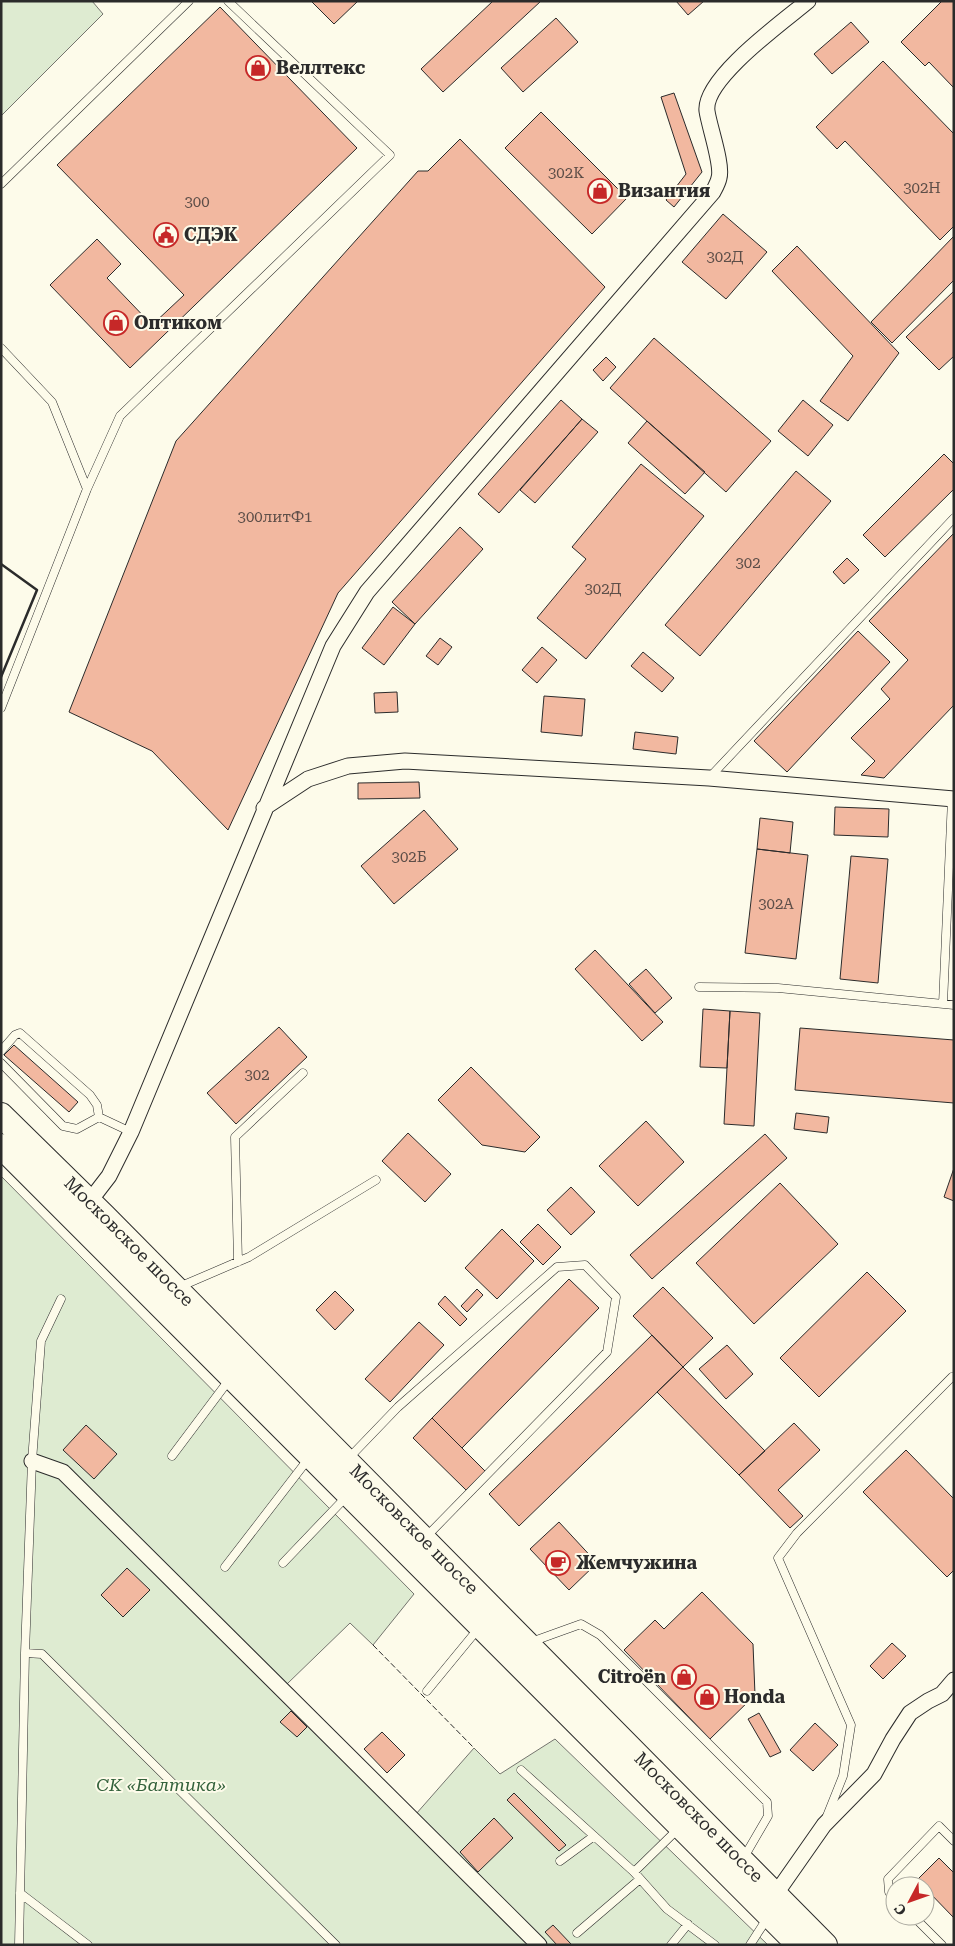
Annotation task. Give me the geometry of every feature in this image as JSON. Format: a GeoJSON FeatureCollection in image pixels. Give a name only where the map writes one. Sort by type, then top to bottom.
{"type":"FeatureCollection","features":[{"type":"Feature","properties":{"kind":"main road","name":"Московское шоссе"},"geometry":{"type":"LineString","coordinates":[[1,1115],[81,1210],[232,1376],[349,1494],[681,1826],[773,1905],[825,1945]]}},
{"type":"Feature","properties":{"kind":"main road","name":"Московское шоссе"},"geometry":{"type":"LineString","coordinates":[[1,1146],[175,1288],[742,1861],[799,1945]]}},
{"type":"Feature","properties":{"kind":"street"},"geometry":{"type":"LineString","coordinates":[[81,1210],[109,1176],[131,1132],[264,808],[333,646],[367,592],[713,192],[720,176],[714,139],[706,109],[715,86],[733,64],[808,1]]}},
{"type":"Feature","properties":{"kind":"street"},"geometry":{"type":"LineString","coordinates":[[264,808],[308,779],[348,766],[396,762],[709,778],[953,799]]}},
{"type":"Feature","properties":{"kind":"street"},"geometry":{"type":"LineString","coordinates":[[32,1462],[63,1472],[539,1945]]}},
{"type":"Feature","properties":{"kind":"street"},"geometry":{"type":"LineString","coordinates":[[773,1905],[824,1825],[874,1774],[910,1713],[942,1694],[954,1680]]}},
{"type":"Feature","properties":{"kind":"lane"},"geometry":{"type":"LineString","coordinates":[[1,184],[189,1]]}},
{"type":"Feature","properties":{"kind":"lane"},"geometry":{"type":"LineString","coordinates":[[1,708],[87,489],[120,416],[390,155],[228,1]]}},
{"type":"Feature","properties":{"kind":"lane"},"geometry":{"type":"LineString","coordinates":[[1,348],[52,402],[87,489]]}},
{"type":"Feature","properties":{"kind":"lane"},"geometry":{"type":"LineString","coordinates":[[709,778],[954,518]]}},
{"type":"Feature","properties":{"kind":"lane"},"geometry":{"type":"LineString","coordinates":[[943,1004],[953,799]]}},
{"type":"Feature","properties":{"kind":"lane"},"geometry":{"type":"LineString","coordinates":[[698,987],[778,988],[954,1005]]}},
{"type":"Feature","properties":{"kind":"lane"},"geometry":{"type":"LineString","coordinates":[[1,1051],[14,1035],[20,1033],[90,1095],[97,1105],[99,1117]]}},
{"type":"Feature","properties":{"kind":"lane"},"geometry":{"type":"LineString","coordinates":[[1,1063],[63,1126],[77,1129],[99,1117]]}},
{"type":"Feature","properties":{"kind":"lane"},"geometry":{"type":"LineString","coordinates":[[238,1262],[235,1137],[303,1073]]}},
{"type":"Feature","properties":{"kind":"lane"},"geometry":{"type":"LineString","coordinates":[[99,1117],[131,1132]]}},
{"type":"Feature","properties":{"kind":"lane"},"geometry":{"type":"LineString","coordinates":[[175,1288],[249,1257],[376,1180]]}},
{"type":"Feature","properties":{"kind":"lane"},"geometry":{"type":"LineString","coordinates":[[346,1461],[398,1407],[557,1266],[585,1265],[616,1297],[607,1352],[423,1539]]}},
{"type":"Feature","properties":{"kind":"lane"},"geometry":{"type":"LineString","coordinates":[[20,1945],[25,1652],[32,1462],[41,1341],[61,1298]]}},
{"type":"Feature","properties":{"kind":"lane"},"geometry":{"type":"LineString","coordinates":[[172,1456],[232,1376]]}},
{"type":"Feature","properties":{"kind":"lane"},"geometry":{"type":"LineString","coordinates":[[824,1825],[843,1776],[851,1725],[778,1558],[797,1533],[952,1377]]}},
{"type":"Feature","properties":{"kind":"lane"},"geometry":{"type":"LineString","coordinates":[[225,1567],[311,1455]]}},
{"type":"Feature","properties":{"kind":"lane"},"geometry":{"type":"LineString","coordinates":[[283,1563],[349,1494]]}},
{"type":"Feature","properties":{"kind":"lane"},"geometry":{"type":"LineString","coordinates":[[526,1643],[581,1624],[600,1635],[767,1802],[768,1816],[742,1861]]}},
{"type":"Feature","properties":{"kind":"lane"},"geometry":{"type":"LineString","coordinates":[[427,1691],[481,1625]]}},
{"type":"Feature","properties":{"kind":"lane"},"geometry":{"type":"LineString","coordinates":[[25,1652],[42,1654],[336,1945]]}},
{"type":"Feature","properties":{"kind":"lane"},"geometry":{"type":"LineString","coordinates":[[522,1770],[634,1872],[667,1909],[714,1945]]}},
{"type":"Feature","properties":{"kind":"lane"},"geometry":{"type":"LineString","coordinates":[[634,1872],[681,1826]]}},
{"type":"Feature","properties":{"kind":"lane"},"geometry":{"type":"LineString","coordinates":[[890,1876],[939,1826],[954,1841]]}},
{"type":"Feature","properties":{"kind":"lane"},"geometry":{"type":"LineString","coordinates":[[560,1861],[594,1836]]}},
{"type":"Feature","properties":{"kind":"lane"},"geometry":{"type":"LineString","coordinates":[[577,1933],[640,1880]]}},
{"type":"Feature","properties":{"kind":"lane"},"geometry":{"type":"LineString","coordinates":[[20,1893],[88,1945]]}},
{"type":"Feature","properties":{"kind":"lane"},"geometry":{"type":"LineString","coordinates":[[750,1945],[773,1905]]}},
{"type":"Feature","properties":{"kind":"lane"},"geometry":{"type":"LineString","coordinates":[[671,1945],[688,1924]]}},
{"type":"Feature","properties":{"kind":"lane"},"geometry":{"type":"LineString","coordinates":[[923,1926],[942,1945]]}},
{"type":"Feature","properties":{"kind":"green space"},"geometry":{"type":"Polygon","coordinates":[[[1,1],[92,1],[103,14],[1,116],[1,1]]]}},
{"type":"Feature","properties":{"kind":"green space","name":"СК «Балтика»"},"geometry":{"type":"Polygon","coordinates":[[[1,1176],[414,1594],[373,1645],[350,1623],[287,1684],[416,1814],[474,1748],[500,1774],[555,1739],[768,1945],[1,1945],[1,1176]]]}},
{"type":"Feature","properties":{"kind":"building"},"geometry":{"type":"Polygon","coordinates":[[[311,1],[358,1],[334,24],[311,1]]]}},
{"type":"Feature","properties":{"kind":"building"},"geometry":{"type":"Polygon","coordinates":[[[493,1],[541,1],[443,92],[421,69],[493,1]]]}},
{"type":"Feature","properties":{"kind":"building"},"geometry":{"type":"Polygon","coordinates":[[[676,1],[704,1],[688,15],[676,1]]]}},
{"type":"Feature","properties":{"kind":"building"},"geometry":{"type":"Polygon","coordinates":[[[942,1],[954,1],[954,88],[929,62],[925,66],[901,42],[942,1]]]}},
{"type":"Feature","properties":{"kind":"building"},"geometry":{"type":"Polygon","coordinates":[[[220,7],[357,148],[130,368],[50,285],[97,239],[121,264],[107,278],[152,325],[184,295],[57,165],[220,7]]]}},
{"type":"Feature","properties":{"kind":"building"},"geometry":{"type":"Polygon","coordinates":[[[556,18],[578,42],[523,92],[501,68],[556,18]]]}},
{"type":"Feature","properties":{"kind":"building"},"geometry":{"type":"Polygon","coordinates":[[[851,22],[869,42],[832,74],[814,54],[851,22]]]}},
{"type":"Feature","properties":{"kind":"building"},"geometry":{"type":"Polygon","coordinates":[[[883,61],[954,134],[954,226],[940,240],[845,141],[837,149],[816,127],[883,61]]]}},
{"type":"Feature","properties":{"kind":"building"},"geometry":{"type":"Polygon","coordinates":[[[674,93],[702,172],[674,207],[666,200],[686,174],[661,97],[674,93]]]}},
{"type":"Feature","properties":{"kind":"building"},"geometry":{"type":"Polygon","coordinates":[[[541,112],[627,198],[592,234],[505,148],[541,112]]]}},
{"type":"Feature","properties":{"kind":"building"},"geometry":{"type":"Polygon","coordinates":[[[460,139],[605,287],[338,593],[228,830],[152,751],[69,712],[176,441],[418,171],[428,171],[460,139]]]}},
{"type":"Feature","properties":{"kind":"building"},"geometry":{"type":"Polygon","coordinates":[[[723,214],[767,252],[726,299],[682,262],[723,214]]]}},
{"type":"Feature","properties":{"kind":"building"},"geometry":{"type":"Polygon","coordinates":[[[954,236],[954,280],[892,343],[871,322],[954,236]]]}},
{"type":"Feature","properties":{"kind":"building"},"geometry":{"type":"Polygon","coordinates":[[[797,246],[899,353],[848,421],[820,401],[853,356],[772,271],[797,246]]]}},
{"type":"Feature","properties":{"kind":"building"},"geometry":{"type":"Polygon","coordinates":[[[954,291],[954,356],[939,370],[906,337],[954,291]]]}},
{"type":"Feature","properties":{"kind":"building"},"geometry":{"type":"Polygon","coordinates":[[[654,338],[771,441],[726,492],[610,388],[654,338]]]}},
{"type":"Feature","properties":{"kind":"building"},"geometry":{"type":"Polygon","coordinates":[[[606,357],[616,367],[603,381],[593,370],[606,357]]]}},
{"type":"Feature","properties":{"kind":"building"},"geometry":{"type":"Polygon","coordinates":[[[561,400],[582,419],[499,513],[478,494],[561,400]]]}},
{"type":"Feature","properties":{"kind":"building"},"geometry":{"type":"Polygon","coordinates":[[[803,400],[833,425],[808,456],[778,431],[803,400]]]}},
{"type":"Feature","properties":{"kind":"building"},"geometry":{"type":"Polygon","coordinates":[[[582,419],[598,432],[535,503],[520,490],[582,419]]]}},
{"type":"Feature","properties":{"kind":"building"},"geometry":{"type":"Polygon","coordinates":[[[647,421],[705,472],[685,494],[628,443],[647,421]]]}},
{"type":"Feature","properties":{"kind":"building"},"geometry":{"type":"Polygon","coordinates":[[[944,454],[954,464],[954,489],[885,557],[863,535],[944,454]]]}},
{"type":"Feature","properties":{"kind":"building"},"geometry":{"type":"Polygon","coordinates":[[[641,464],[704,516],[586,659],[537,618],[586,559],[572,547],[641,464]]]}},
{"type":"Feature","properties":{"kind":"building"},"geometry":{"type":"Polygon","coordinates":[[[796,471],[831,501],[700,656],[665,625],[796,471]]]}},
{"type":"Feature","properties":{"kind":"building"},"geometry":{"type":"Polygon","coordinates":[[[460,527],[483,549],[415,624],[392,602],[460,527]]]}},
{"type":"Feature","properties":{"kind":"building"},"geometry":{"type":"Polygon","coordinates":[[[954,533],[954,705],[884,778],[861,775],[875,761],[851,738],[890,699],[881,689],[908,660],[869,621],[954,533]]]}},
{"type":"Feature","properties":{"kind":"building"},"geometry":{"type":"Polygon","coordinates":[[[847,558],[859,570],[844,584],[833,572],[847,558]]]}},
{"type":"Feature","properties":{"kind":"building"},"geometry":{"type":"Polygon","coordinates":[[[393,607],[415,624],[384,665],[362,648],[393,607]]]}},
{"type":"Feature","properties":{"kind":"building"},"geometry":{"type":"Polygon","coordinates":[[[858,631],[890,662],[787,772],[754,741],[858,631]]]}},
{"type":"Feature","properties":{"kind":"building"},"geometry":{"type":"Polygon","coordinates":[[[440,638],[452,647],[438,665],[426,656],[440,638]]]}},
{"type":"Feature","properties":{"kind":"building"},"geometry":{"type":"Polygon","coordinates":[[[542,647],[557,660],[537,683],[522,670],[542,647]]]}},
{"type":"Feature","properties":{"kind":"building"},"geometry":{"type":"Polygon","coordinates":[[[643,652],[674,678],[662,692],[631,666],[643,652]]]}},
{"type":"Feature","properties":{"kind":"building"},"geometry":{"type":"Polygon","coordinates":[[[397,692],[398,712],[375,713],[374,693],[397,692]]]}},
{"type":"Feature","properties":{"kind":"building"},"geometry":{"type":"Polygon","coordinates":[[[544,696],[585,699],[582,736],[541,732],[544,696]]]}},
{"type":"Feature","properties":{"kind":"building"},"geometry":{"type":"Polygon","coordinates":[[[635,732],[678,737],[676,754],[633,749],[635,732]]]}},
{"type":"Feature","properties":{"kind":"building"},"geometry":{"type":"Polygon","coordinates":[[[419,782],[420,798],[358,799],[358,783],[419,782]]]}},
{"type":"Feature","properties":{"kind":"building"},"geometry":{"type":"Polygon","coordinates":[[[835,807],[889,809],[888,837],[834,835],[835,807]]]}},
{"type":"Feature","properties":{"kind":"building"},"geometry":{"type":"Polygon","coordinates":[[[424,810],[458,849],[394,904],[361,866],[424,810]]]}},
{"type":"Feature","properties":{"kind":"building"},"geometry":{"type":"Polygon","coordinates":[[[760,818],[793,822],[790,853],[757,849],[760,818]]]}},
{"type":"Feature","properties":{"kind":"building"},"geometry":{"type":"Polygon","coordinates":[[[757,849],[808,855],[796,959],[745,953],[757,849]]]}},
{"type":"Feature","properties":{"kind":"building"},"geometry":{"type":"Polygon","coordinates":[[[851,856],[888,859],[878,983],[840,979],[851,856]]]}},
{"type":"Feature","properties":{"kind":"building"},"geometry":{"type":"Polygon","coordinates":[[[595,950],[663,1022],[642,1041],[575,969],[595,950]]]}},
{"type":"Feature","properties":{"kind":"building"},"geometry":{"type":"Polygon","coordinates":[[[646,969],[672,998],[655,1013],[629,984],[646,969]]]}},
{"type":"Feature","properties":{"kind":"building"},"geometry":{"type":"Polygon","coordinates":[[[703,1009],[730,1011],[727,1068],[700,1067],[703,1009]]]}},
{"type":"Feature","properties":{"kind":"building"},"geometry":{"type":"Polygon","coordinates":[[[730,1011],[760,1013],[754,1126],[724,1124],[730,1011]]]}},
{"type":"Feature","properties":{"kind":"building"},"geometry":{"type":"Polygon","coordinates":[[[279,1027],[307,1057],[236,1124],[207,1093],[279,1027]]]}},
{"type":"Feature","properties":{"kind":"building"},"geometry":{"type":"Polygon","coordinates":[[[800,1028],[954,1040],[954,1103],[795,1090],[800,1028]]]}},
{"type":"Feature","properties":{"kind":"building"},"geometry":{"type":"Polygon","coordinates":[[[14,1045],[78,1102],[69,1112],[4,1055],[14,1045]]]}},
{"type":"Feature","properties":{"kind":"building"},"geometry":{"type":"Polygon","coordinates":[[[471,1067],[540,1137],[525,1152],[482,1145],[438,1100],[471,1067]]]}},
{"type":"Feature","properties":{"kind":"building"},"geometry":{"type":"Polygon","coordinates":[[[796,1113],[829,1117],[827,1133],[794,1129],[796,1113]]]}},
{"type":"Feature","properties":{"kind":"building"},"geometry":{"type":"Polygon","coordinates":[[[646,1121],[684,1162],[638,1206],[599,1166],[646,1121]]]}},
{"type":"Feature","properties":{"kind":"building"},"geometry":{"type":"Polygon","coordinates":[[[408,1133],[451,1174],[425,1202],[382,1161],[408,1133]]]}},
{"type":"Feature","properties":{"kind":"building"},"geometry":{"type":"Polygon","coordinates":[[[765,1134],[787,1158],[652,1279],[630,1255],[765,1134]]]}},
{"type":"Feature","properties":{"kind":"building"},"geometry":{"type":"Polygon","coordinates":[[[954,1168],[954,1201],[944,1197],[954,1168]]]}},
{"type":"Feature","properties":{"kind":"building"},"geometry":{"type":"Polygon","coordinates":[[[780,1183],[838,1244],[754,1324],[696,1263],[780,1183]]]}},
{"type":"Feature","properties":{"kind":"building"},"geometry":{"type":"Polygon","coordinates":[[[571,1187],[595,1212],[571,1235],[547,1210],[571,1187]]]}},
{"type":"Feature","properties":{"kind":"building"},"geometry":{"type":"Polygon","coordinates":[[[538,1224],[561,1247],[543,1265],[520,1242],[538,1224]]]}},
{"type":"Feature","properties":{"kind":"building"},"geometry":{"type":"Polygon","coordinates":[[[502,1229],[534,1261],[497,1299],[465,1268],[502,1229]]]}},
{"type":"Feature","properties":{"kind":"building"},"geometry":{"type":"Polygon","coordinates":[[[867,1272],[906,1311],[819,1397],[780,1358],[867,1272]]]}},
{"type":"Feature","properties":{"kind":"building"},"geometry":{"type":"Polygon","coordinates":[[[569,1279],[599,1308],[462,1448],[432,1418],[569,1279]]]}},
{"type":"Feature","properties":{"kind":"building"},"geometry":{"type":"Polygon","coordinates":[[[663,1287],[713,1338],[683,1367],[633,1316],[663,1287]]]}},
{"type":"Feature","properties":{"kind":"building"},"geometry":{"type":"Polygon","coordinates":[[[477,1289],[483,1295],[467,1312],[461,1306],[477,1289]]]}},
{"type":"Feature","properties":{"kind":"building"},"geometry":{"type":"Polygon","coordinates":[[[335,1291],[354,1310],[335,1330],[316,1310],[335,1291]]]}},
{"type":"Feature","properties":{"kind":"building"},"geometry":{"type":"Polygon","coordinates":[[[445,1296],[467,1319],[460,1326],[438,1304],[445,1296]]]}},
{"type":"Feature","properties":{"kind":"building"},"geometry":{"type":"Polygon","coordinates":[[[419,1322],[444,1345],[390,1402],[365,1379],[419,1322]]]}},
{"type":"Feature","properties":{"kind":"building"},"geometry":{"type":"Polygon","coordinates":[[[652,1335],[683,1367],[519,1526],[489,1494],[652,1335]]]}},
{"type":"Feature","properties":{"kind":"building"},"geometry":{"type":"Polygon","coordinates":[[[727,1345],[753,1374],[726,1399],[699,1369],[727,1345]]]}},
{"type":"Feature","properties":{"kind":"building"},"geometry":{"type":"Polygon","coordinates":[[[683,1367],[765,1451],[739,1475],[657,1392],[683,1367]]]}},
{"type":"Feature","properties":{"kind":"building"},"geometry":{"type":"Polygon","coordinates":[[[432,1418],[485,1471],[466,1490],[413,1438],[432,1418]]]}},
{"type":"Feature","properties":{"kind":"building"},"geometry":{"type":"Polygon","coordinates":[[[794,1423],[820,1450],[778,1490],[803,1516],[790,1528],[739,1475],[794,1423]]]}},
{"type":"Feature","properties":{"kind":"building"},"geometry":{"type":"Polygon","coordinates":[[[86,1425],[117,1454],[94,1479],[63,1450],[86,1425]]]}},
{"type":"Feature","properties":{"kind":"building"},"geometry":{"type":"Polygon","coordinates":[[[906,1450],[954,1499],[954,1570],[947,1577],[863,1492],[906,1450]]]}},
{"type":"Feature","properties":{"kind":"building"},"geometry":{"type":"Polygon","coordinates":[[[559,1522],[597,1563],[569,1590],[530,1549],[559,1522]]]}},
{"type":"Feature","properties":{"kind":"building"},"geometry":{"type":"Polygon","coordinates":[[[127,1568],[150,1590],[123,1617],[101,1595],[127,1568]]]}},
{"type":"Feature","properties":{"kind":"building"},"geometry":{"type":"Polygon","coordinates":[[[702,1592],[753,1644],[755,1695],[710,1739],[624,1650],[655,1620],[664,1629],[702,1592]]]}},
{"type":"Feature","properties":{"kind":"building"},"geometry":{"type":"Polygon","coordinates":[[[892,1643],[906,1656],[883,1679],[870,1666],[892,1643]]]}},
{"type":"Feature","properties":{"kind":"building"},"geometry":{"type":"Polygon","coordinates":[[[291,1711],[307,1727],[297,1737],[280,1722],[291,1711]]]}},
{"type":"Feature","properties":{"kind":"building"},"geometry":{"type":"Polygon","coordinates":[[[759,1713],[781,1752],[770,1757],[748,1719],[759,1713]]]}},
{"type":"Feature","properties":{"kind":"building"},"geometry":{"type":"Polygon","coordinates":[[[815,1723],[838,1745],[813,1771],[790,1750],[815,1723]]]}},
{"type":"Feature","properties":{"kind":"building"},"geometry":{"type":"Polygon","coordinates":[[[382,1732],[405,1755],[387,1773],[364,1749],[382,1732]]]}},
{"type":"Feature","properties":{"kind":"building"},"geometry":{"type":"Polygon","coordinates":[[[514,1793],[566,1845],[559,1851],[507,1800],[514,1793]]]}},
{"type":"Feature","properties":{"kind":"building"},"geometry":{"type":"Polygon","coordinates":[[[494,1818],[513,1838],[478,1872],[460,1852],[494,1818]]]}},
{"type":"Feature","properties":{"kind":"building"},"geometry":{"type":"Polygon","coordinates":[[[939,1858],[954,1873],[954,1918],[935,1898],[935,1876],[921,1876],[939,1858]]]}},
{"type":"Feature","properties":{"kind":"building"},"geometry":{"type":"Polygon","coordinates":[[[553,1925],[571,1945],[557,1945],[545,1932],[553,1925]]]}},
{"type":"Feature","properties":{"kind":"fence"},"geometry":{"type":"LineString","coordinates":[[373,1645],[474,1748]]}},
{"type":"Feature","properties":{"kind":"wall"},"geometry":{"type":"LineString","coordinates":[[1,564],[37,590],[1,677]]}},
{"type":"Feature","properties":{"kind":"place","name":"Веллтекс"},"geometry":{"type":"Point","coordinates":[258,68]}},
{"type":"Feature","properties":{"kind":"place","name":"Византия"},"geometry":{"type":"Point","coordinates":[600,191]}},
{"type":"Feature","properties":{"kind":"place","name":"СДЭК"},"geometry":{"type":"Point","coordinates":[166,235]}},
{"type":"Feature","properties":{"kind":"place","name":"Оптиком"},"geometry":{"type":"Point","coordinates":[116,323]}},
{"type":"Feature","properties":{"kind":"place","name":"Жемчужина"},"geometry":{"type":"Point","coordinates":[558,1563]}},
{"type":"Feature","properties":{"kind":"place","name":"Citroën"},"geometry":{"type":"Point","coordinates":[684,1677]}},
{"type":"Feature","properties":{"kind":"place","name":"Honda"},"geometry":{"type":"Point","coordinates":[707,1697]}}]}
